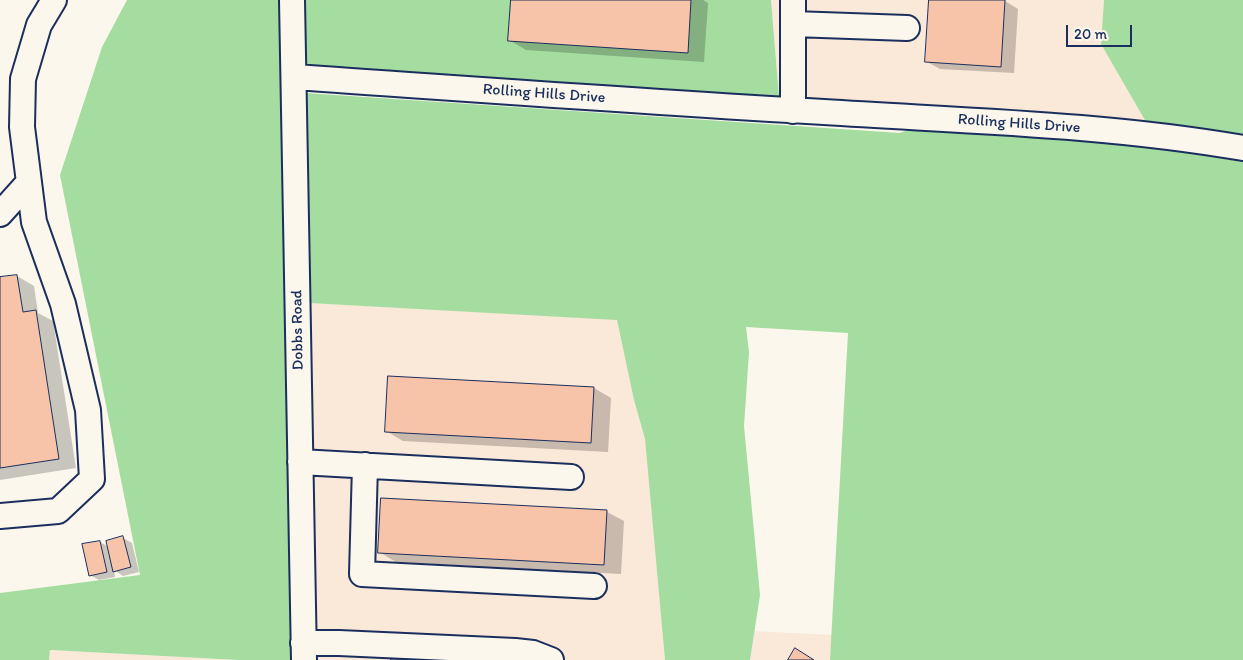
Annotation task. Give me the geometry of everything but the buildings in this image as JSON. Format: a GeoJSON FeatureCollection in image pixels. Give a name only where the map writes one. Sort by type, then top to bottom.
{"type":"FeatureCollection","features":[{"type":"Feature","properties":{"kind":"street"},"geometry":{"type":"LineString","coordinates":[[0,516],[58,511],[92,480],[88,410],[63,304],[33,219],[22,127],[23,79],[39,25],[54,0]]}},
{"type":"Feature","properties":{"kind":"street","name":"Dobbs Road"},"geometry":{"type":"LineString","coordinates":[[292,0],[304,652]]}},
{"type":"Feature","properties":{"kind":"street"},"geometry":{"type":"LineString","coordinates":[[793,0],[793,111]]}},
{"type":"Feature","properties":{"kind":"street"},"geometry":{"type":"LineString","coordinates":[[793,24],[907,28]]}},
{"type":"Feature","properties":{"kind":"street","name":"Rolling Hills Drive"},"geometry":{"type":"LineString","coordinates":[[294,77],[1077,128],[1180,138],[1243,148]]}},
{"type":"Feature","properties":{"kind":"street"},"geometry":{"type":"LineString","coordinates":[[0,215],[29,182]]}},
{"type":"Feature","properties":{"kind":"street"},"geometry":{"type":"LineString","coordinates":[[0,215],[33,219]]}},
{"type":"Feature","properties":{"kind":"street"},"geometry":{"type":"LineString","coordinates":[[300,462],[571,477]]}},
{"type":"Feature","properties":{"kind":"street"},"geometry":{"type":"LineString","coordinates":[[365,465],[362,574],[594,586]]}},
{"type":"Feature","properties":{"kind":"street"},"geometry":{"type":"LineString","coordinates":[[304,652],[515,651],[533,653],[551,660]]}},
{"type":"Feature","properties":{"kind":"shaded area"},"geometry":{"type":"Polygon","coordinates":[[[771,0],[1104,0],[1101,44],[1146,122],[1077,115],[779,97],[771,0]]]}},
{"type":"Feature","properties":{"kind":"shaded area"},"geometry":{"type":"Polygon","coordinates":[[[309,303],[617,319],[634,400],[645,439],[665,660],[315,660],[309,303]]]}},
{"type":"Feature","properties":{"kind":"shaded area"},"geometry":{"type":"Polygon","coordinates":[[[754,631],[832,635],[830,660],[750,660],[754,631]]]}},
{"type":"Feature","properties":{"kind":"shaded area"},"geometry":{"type":"Polygon","coordinates":[[[50,650],[239,660],[49,660],[50,650]]]}},
{"type":"Feature","properties":{"kind":"green space"},"geometry":{"type":"Polygon","coordinates":[[[127,0],[281,0],[292,660],[239,660],[50,650],[49,660],[0,660],[0,593],[140,575],[60,175],[102,47],[127,0]]]}},
{"type":"Feature","properties":{"kind":"green space"},"geometry":{"type":"Polygon","coordinates":[[[304,0],[771,0],[779,97],[305,65],[304,0]]]}},
{"type":"Feature","properties":{"kind":"green space"},"geometry":{"type":"Polygon","coordinates":[[[1104,0],[1243,0],[1243,135],[1182,125],[1146,122],[1101,44],[1104,0]]]}},
{"type":"Feature","properties":{"kind":"green space"},"geometry":{"type":"Polygon","coordinates":[[[305,93],[900,133],[908,130],[1076,140],[1179,151],[1243,162],[1243,660],[830,660],[848,333],[746,327],[749,352],[744,426],[760,595],[750,660],[665,660],[645,439],[634,400],[617,320],[309,303],[305,93]]]}}]}
